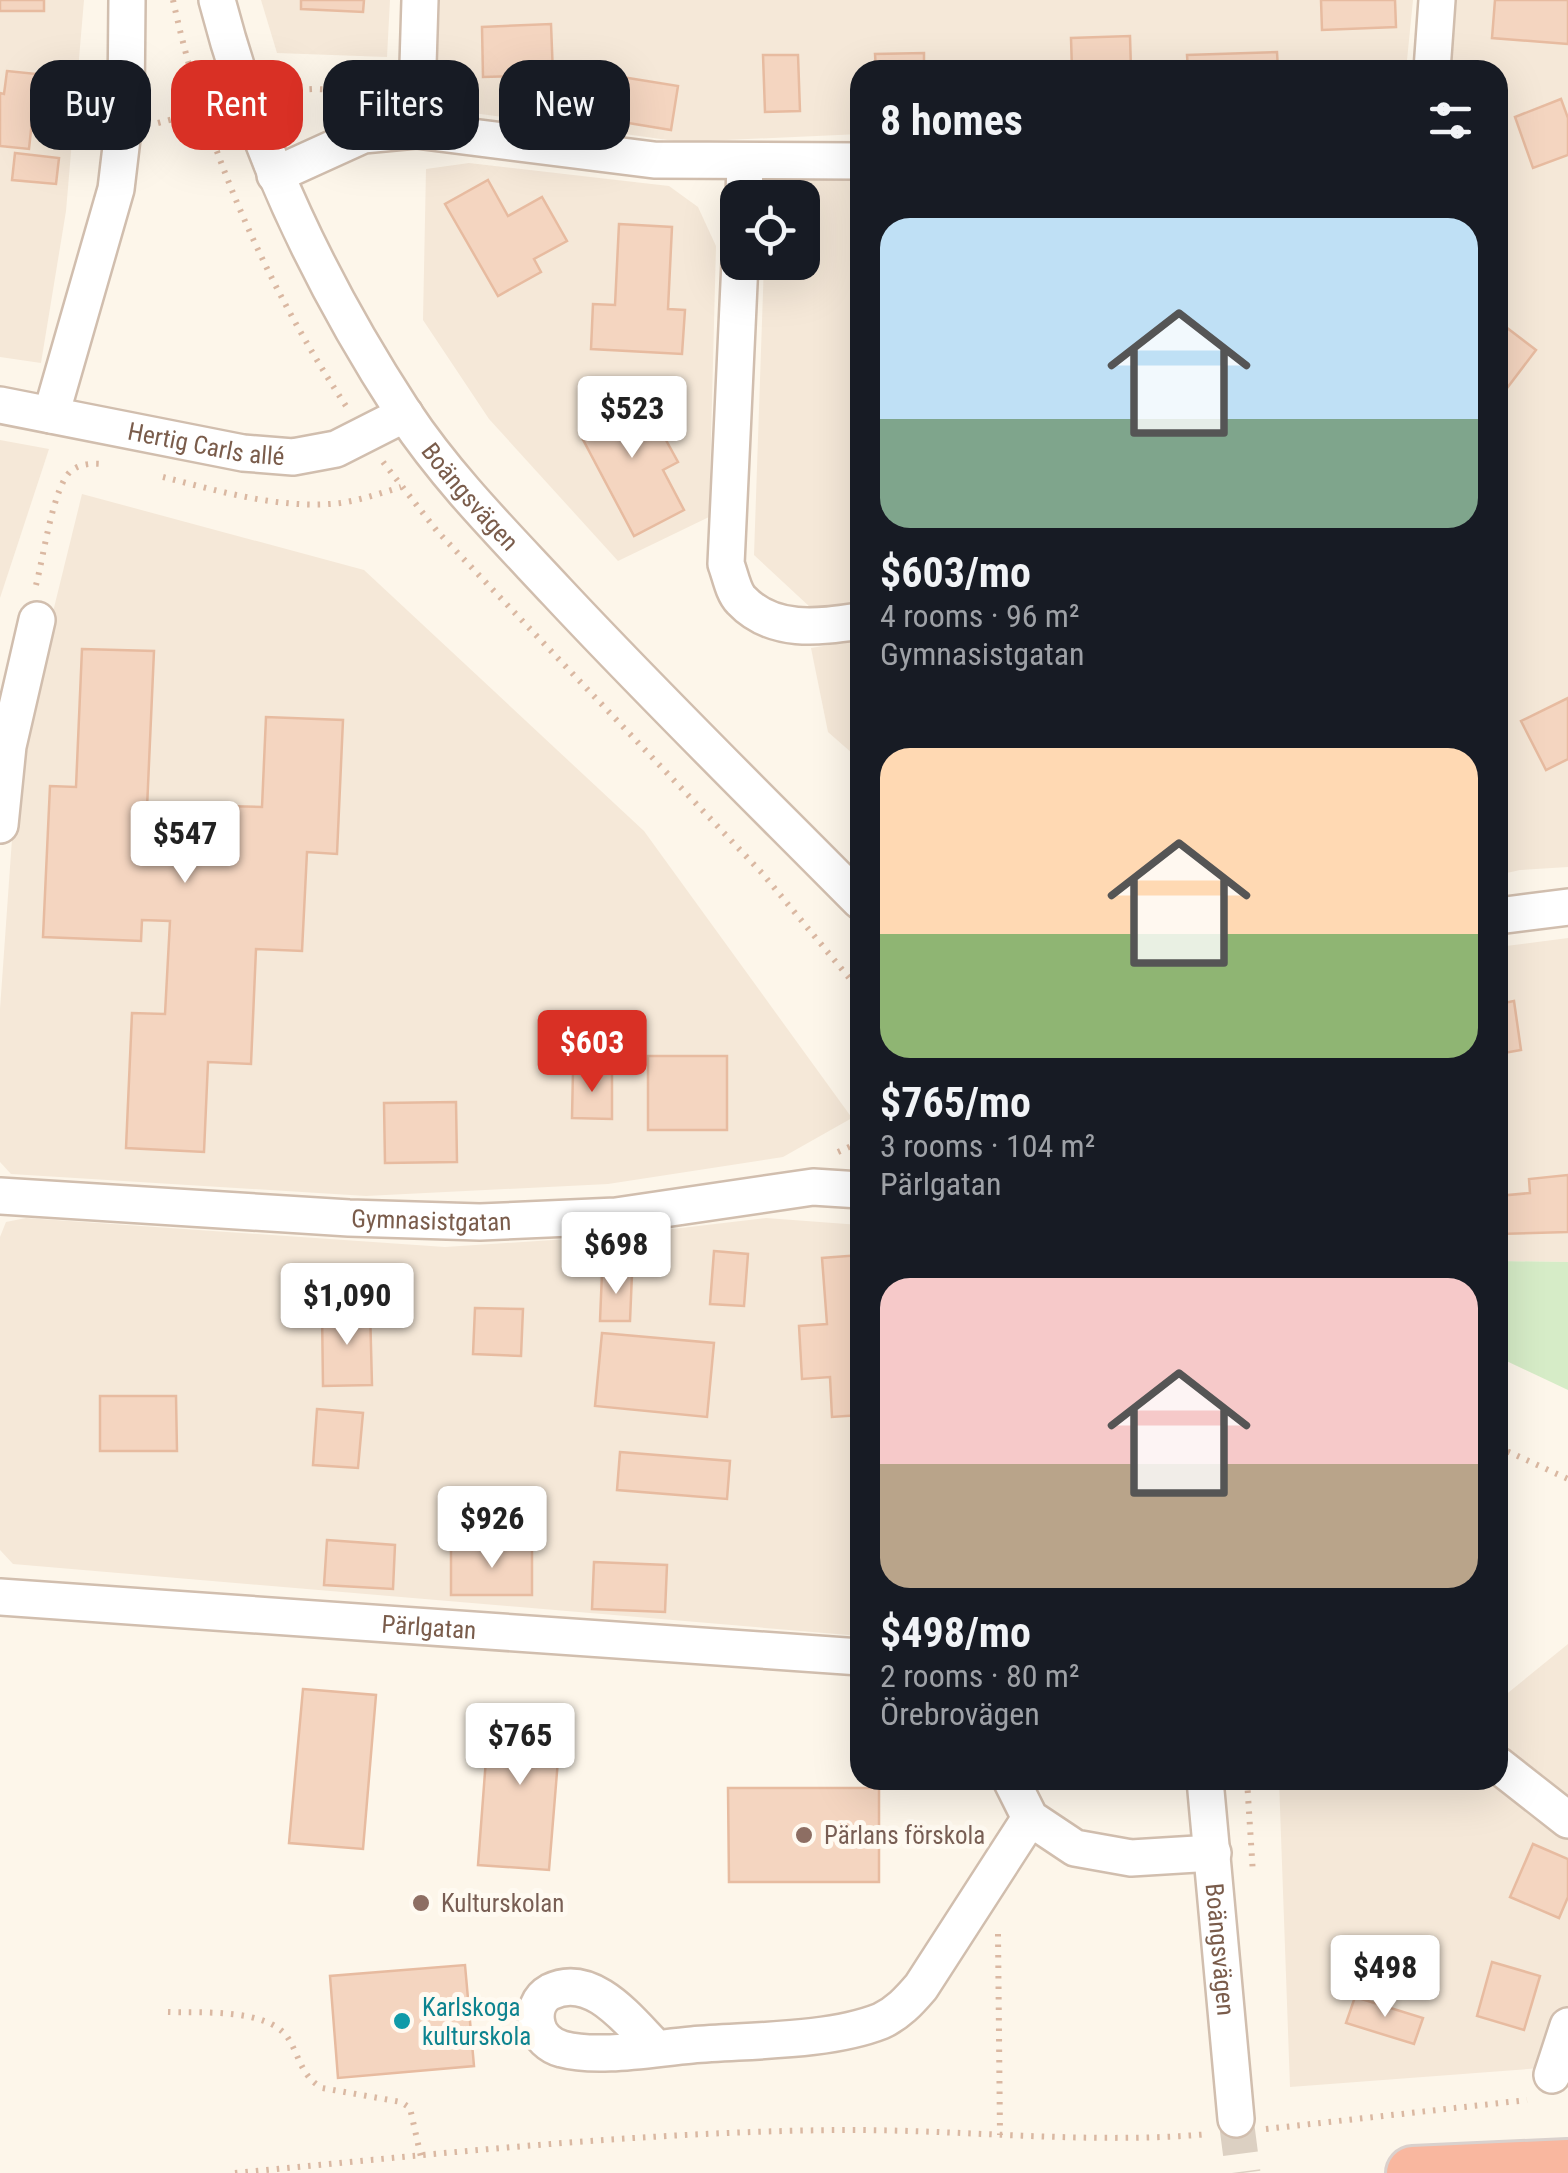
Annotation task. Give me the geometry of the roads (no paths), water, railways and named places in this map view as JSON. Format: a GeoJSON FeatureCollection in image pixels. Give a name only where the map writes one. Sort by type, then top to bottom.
{"type":"FeatureCollection","features":[{"type":"Feature","properties":{"kind":"highway"},"geometry":{"type":"LineString","coordinates":[[1413,2173],[1568,2166]]}},
{"type":"Feature","properties":{"kind":"street"},"geometry":{"type":"LineString","coordinates":[[51,415],[116,188],[126,105],[128,0]]}},
{"type":"Feature","properties":{"kind":"street","name":"Boängsvägen"},"geometry":{"type":"LineString","coordinates":[[216,0],[275,176],[349,323],[405,414],[443,466],[536,570],[850,891]]}},
{"type":"Feature","properties":{"kind":"street"},"geometry":{"type":"LineString","coordinates":[[418,60],[420,0]]}},
{"type":"Feature","properties":{"kind":"street"},"geometry":{"type":"LineString","coordinates":[[1433,60],[1437,0]]}},
{"type":"Feature","properties":{"kind":"street"},"geometry":{"type":"LineString","coordinates":[[479,138],[654,160],[850,162]]}},
{"type":"Feature","properties":{"kind":"street"},"geometry":{"type":"LineString","coordinates":[[275,176],[330,150]]}},
{"type":"Feature","properties":{"kind":"street"},"geometry":{"type":"LineString","coordinates":[[744,180],[745,162]]}},
{"type":"Feature","properties":{"kind":"street"},"geometry":{"type":"LineString","coordinates":[[739,280],[726,564],[740,599],[773,622],[811,628],[850,622]]}},
{"type":"Feature","properties":{"kind":"street","name":"Hertig Carls allé"},"geometry":{"type":"LineString","coordinates":[[0,405],[243,454],[293,457],[336,449],[405,414]]}},
{"type":"Feature","properties":{"kind":"street"},"geometry":{"type":"LineString","coordinates":[[0,825],[8,746],[37,620]]}},
{"type":"Feature","properties":{"kind":"street"},"geometry":{"type":"LineString","coordinates":[[1508,915],[1568,907]]}},
{"type":"Feature","properties":{"kind":"street","name":"Gymnasistgatan"},"geometry":{"type":"LineString","coordinates":[[0,1196],[330,1217],[480,1222],[616,1216],[813,1187],[850,1189]]}},
{"type":"Feature","properties":{"kind":"street","name":"Pärlgatan"},"geometry":{"type":"LineString","coordinates":[[0,1597],[850,1656]]}},
{"type":"Feature","properties":{"kind":"street"},"geometry":{"type":"LineString","coordinates":[[1508,1773],[1568,1820]]}},
{"type":"Feature","properties":{"kind":"street"},"geometry":{"type":"LineString","coordinates":[[1016,1790],[1030,1818],[1075,1848],[1131,1858],[1212,1853]]}},
{"type":"Feature","properties":{"kind":"street","name":"Boängsvägen"},"geometry":{"type":"LineString","coordinates":[[1207,1790],[1242,2127]]}},
{"type":"Feature","properties":{"kind":"street"},"geometry":{"type":"LineString","coordinates":[[656,2048],[848,2030],[894,2014],[921,1987],[1030,1818]]}},
{"type":"Feature","properties":{"kind":"street"},"geometry":{"type":"LineString","coordinates":[[1542,2087],[1568,2026]]}},
{"type":"Feature","properties":{"kind":"tunnel"},"geometry":{"type":"LineString","coordinates":[[1236,2119],[1243,2173]]}},
{"type":"Feature","properties":{"kind":"place","name":"Pärlans förskola"},"geometry":{"type":"Point","coordinates":[804,1835]}},
{"type":"Feature","properties":{"kind":"place","name":"Kulturskolan"},"geometry":{"type":"Point","coordinates":[421,1903]}},
{"type":"Feature","properties":{"kind":"place","name":"Karlskoga kulturskola"},"geometry":{"type":"Point","coordinates":[402,2021]}}]}
